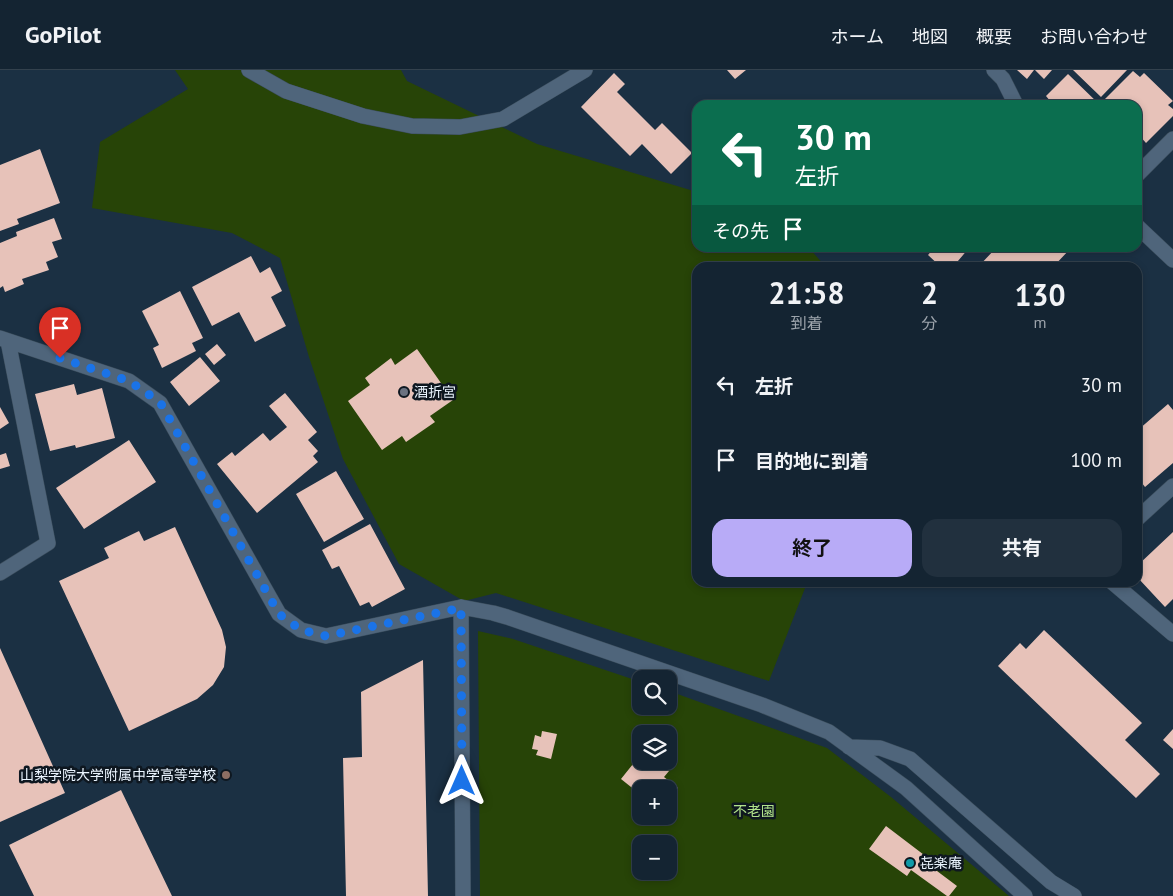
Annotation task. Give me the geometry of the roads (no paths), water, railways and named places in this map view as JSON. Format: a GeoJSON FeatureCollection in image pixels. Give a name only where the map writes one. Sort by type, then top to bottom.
{"type":"FeatureCollection","features":[{"type":"Feature","properties":{"kind":"street"},"geometry":{"type":"LineString","coordinates":[[249,70],[286,91],[363,116],[412,126],[460,127],[503,119],[585,70]]}},
{"type":"Feature","properties":{"kind":"street"},"geometry":{"type":"LineString","coordinates":[[994,70],[1003,79],[1014,100]]}},
{"type":"Feature","properties":{"kind":"street"},"geometry":{"type":"LineString","coordinates":[[1142,170],[1173,138]]}},
{"type":"Feature","properties":{"kind":"street"},"geometry":{"type":"LineString","coordinates":[[1142,231],[1173,260]]}},
{"type":"Feature","properties":{"kind":"street"},"geometry":{"type":"LineString","coordinates":[[0,573],[48,543],[4,340]]}},
{"type":"Feature","properties":{"kind":"street"},"geometry":{"type":"LineString","coordinates":[[4,340],[129,381],[160,402],[279,614],[301,630],[326,636],[461,608],[493,612],[762,705],[829,732],[906,788],[1025,896]]}},
{"type":"Feature","properties":{"kind":"street"},"geometry":{"type":"LineString","coordinates":[[1142,511],[1171,493]]}},
{"type":"Feature","properties":{"kind":"street"},"geometry":{"type":"LineString","coordinates":[[1118,587],[1173,634]]}},
{"type":"Feature","properties":{"kind":"street"},"geometry":{"type":"LineString","coordinates":[[461,608],[463,896]]}},
{"type":"Feature","properties":{"kind":"street"},"geometry":{"type":"LineString","coordinates":[[849,747],[880,748],[910,758],[1051,882],[1074,896]]}},
{"type":"Feature","properties":{"kind":"place","name":"酒折宮"},"geometry":{"type":"Point","coordinates":[404,392]}},
{"type":"Feature","properties":{"kind":"place","name":"山梨学院大学附属中学高等学校"},"geometry":{"type":"Point","coordinates":[226,775]}},
{"type":"Feature","properties":{"kind":"place","name":"㐂楽庵"},"geometry":{"type":"Point","coordinates":[910,863]}},
{"type":"Feature","properties":{"kind":"park label","name":"不老園"},"geometry":{"type":"Point","coordinates":[754,811]}}]}
